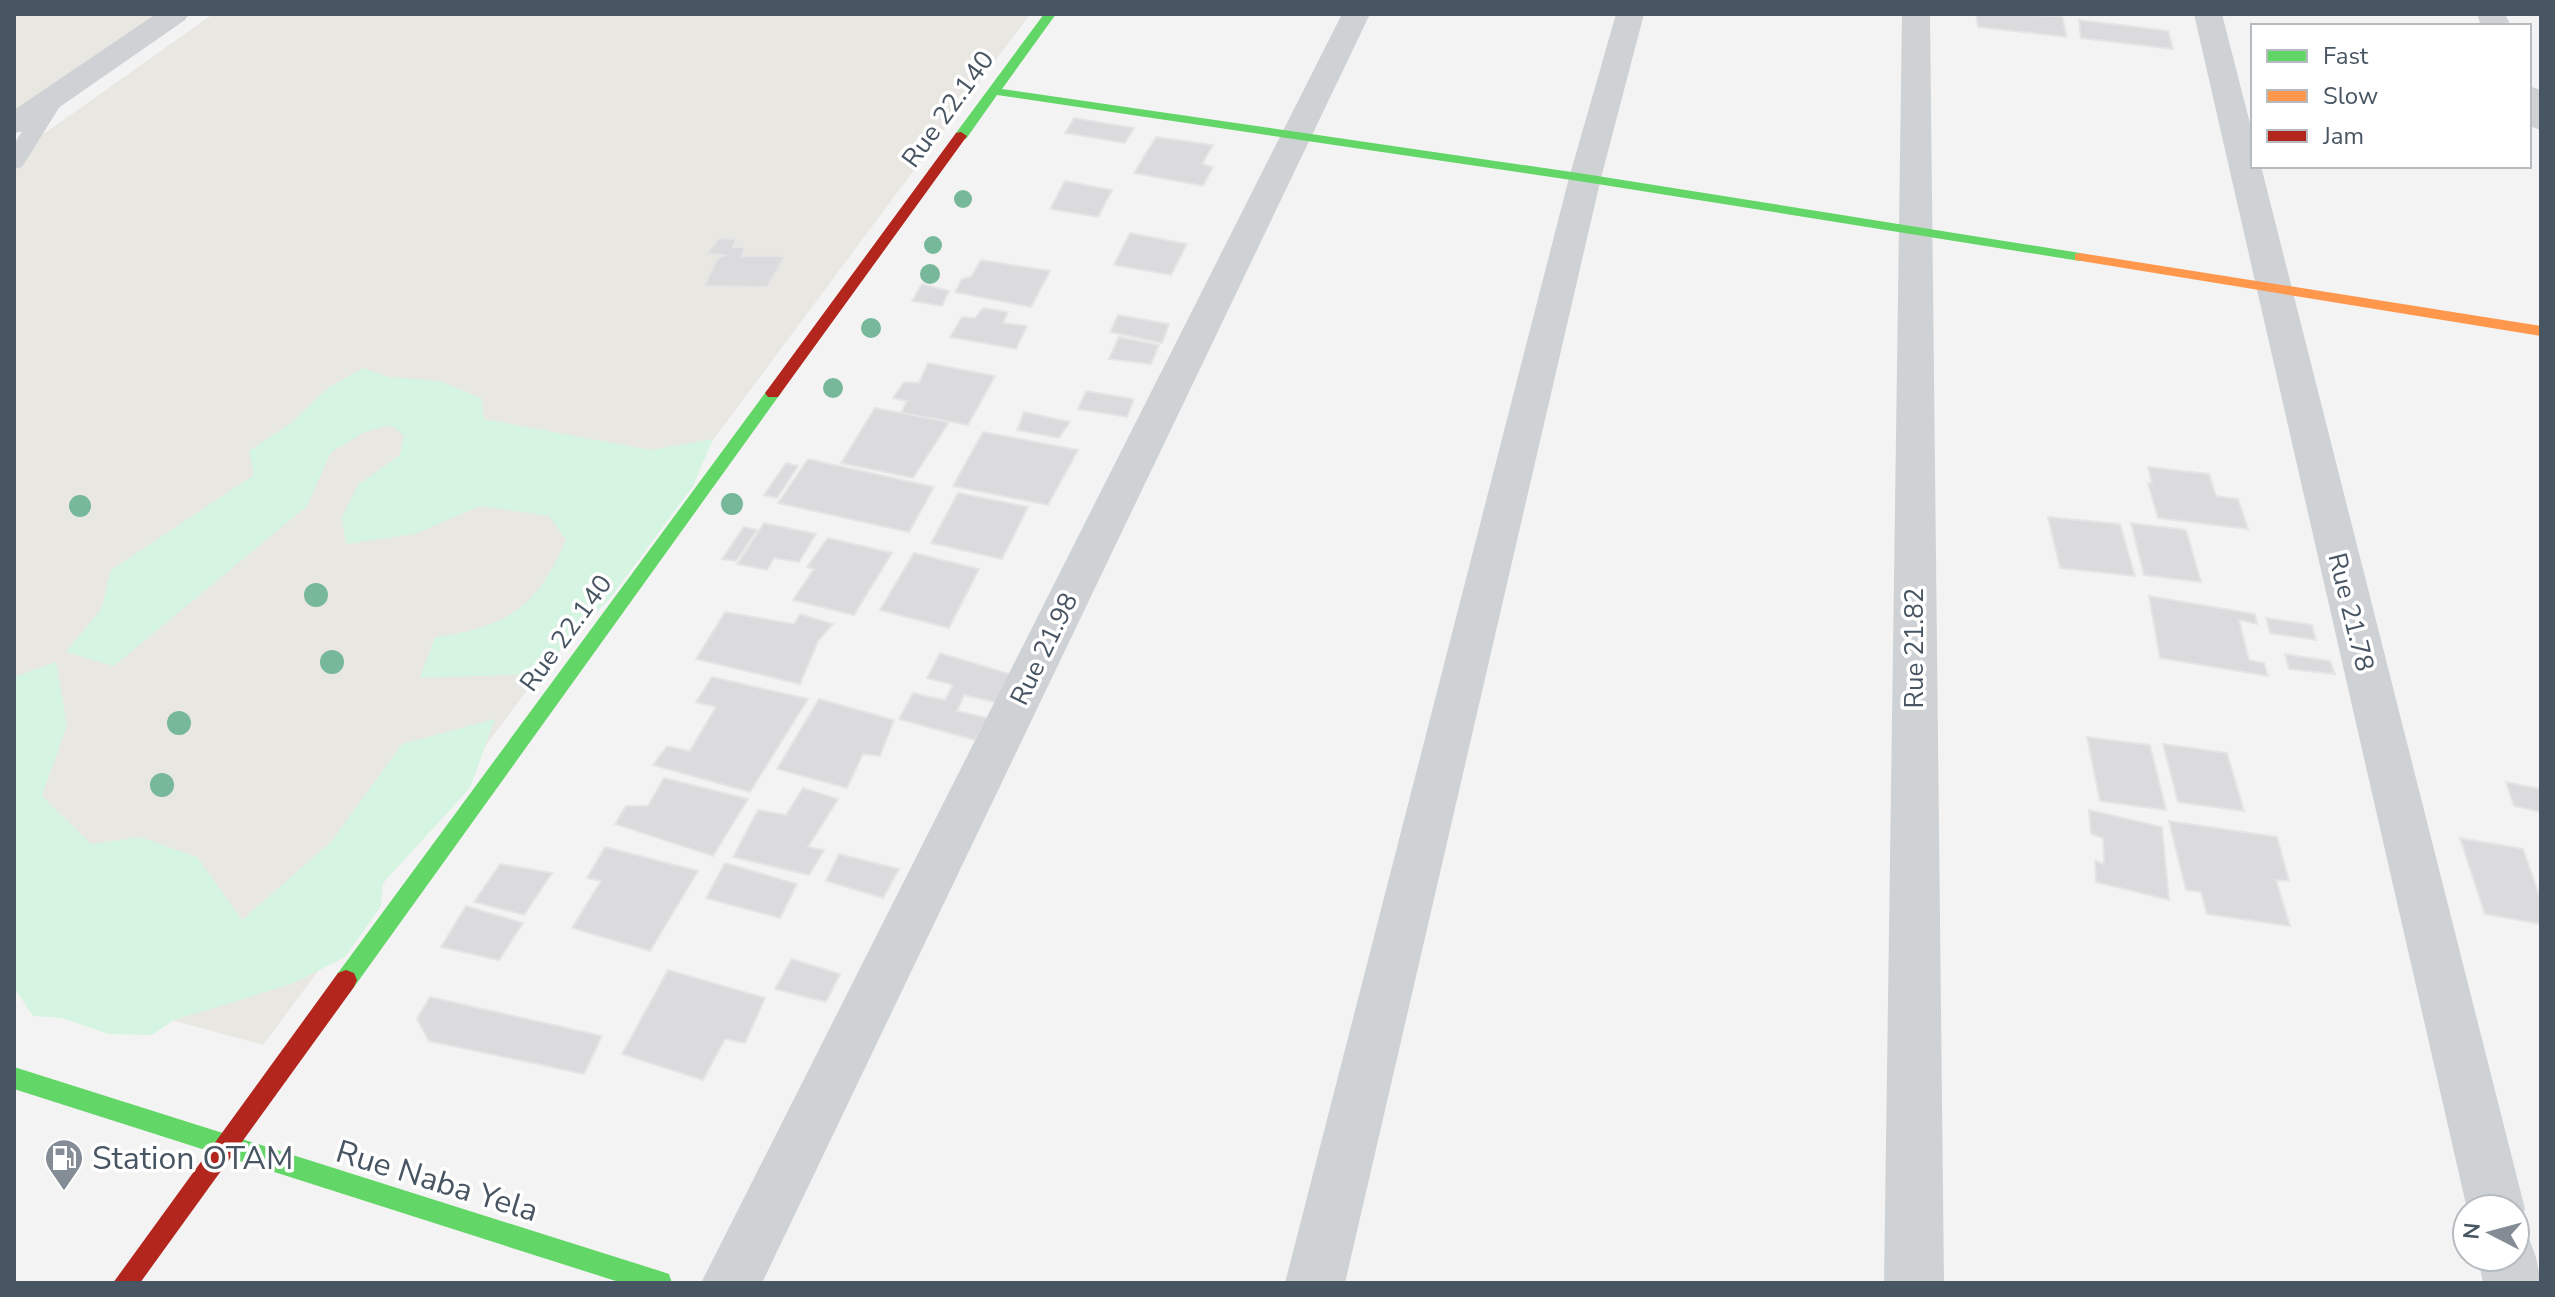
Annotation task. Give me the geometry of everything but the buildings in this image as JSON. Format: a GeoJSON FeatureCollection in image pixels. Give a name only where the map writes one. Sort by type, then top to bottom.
{"type":"FeatureCollection","features":[{"type":"Feature","properties":{"kind":"street"},"geometry":{"type":"LineString","coordinates":[[14,124],[175,14]]}},
{"type":"Feature","properties":{"kind":"street","name":"Rue 22.140"},"geometry":{"type":"LineString","coordinates":[[125,1283],[1050,14]]}},
{"type":"Feature","properties":{"kind":"street","name":"Rue 21.98"},"geometry":{"type":"LineString","coordinates":[[731,1283],[1356,14]]}},
{"type":"Feature","properties":{"kind":"street"},"geometry":{"type":"LineString","coordinates":[[1315,1283],[1585,178],[1630,14]]}},
{"type":"Feature","properties":{"kind":"street","name":"Rue 21.82"},"geometry":{"type":"LineString","coordinates":[[1914,1283],[1916,14]]}},
{"type":"Feature","properties":{"kind":"street","name":"Rue 21.78"},"geometry":{"type":"LineString","coordinates":[[2208,14],[2492,1193]]}},
{"type":"Feature","properties":{"kind":"street"},"geometry":{"type":"LineString","coordinates":[[993,91],[1585,178],[2541,331]]}},
{"type":"Feature","properties":{"kind":"street"},"geometry":{"type":"LineString","coordinates":[[2531,99],[2541,121]]}},
{"type":"Feature","properties":{"kind":"street","name":"Rue Naba Yela"},"geometry":{"type":"LineString","coordinates":[[14,1078],[660,1283]]}},
{"type":"Feature","properties":{"kind":"lane"},"geometry":{"type":"LineString","coordinates":[[14,162],[56,95]]}},
{"type":"Feature","properties":{"kind":"shaded area"},"geometry":{"type":"Polygon","coordinates":[[[14,14],[184,14],[14,130],[14,14]]]}},
{"type":"Feature","properties":{"kind":"shaded area"},"geometry":{"type":"Polygon","coordinates":[[[213,14],[1030,14],[263,1045],[14,977],[14,155],[213,14]]]}},
{"type":"Feature","properties":{"kind":"green space"},"geometry":{"type":"Polygon","coordinates":[[[363,368],[388,377],[440,381],[481,398],[484,419],[651,450],[713,439],[693,486],[611,597],[538,674],[420,678],[435,637],[482,627],[517,610],[543,582],[566,540],[549,516],[480,506],[415,534],[346,544],[342,517],[358,485],[400,455],[404,435],[390,425],[365,432],[331,452],[307,506],[114,666],[66,652],[101,609],[111,570],[254,475],[249,451],[292,422],[328,388],[363,368]]]}},
{"type":"Feature","properties":{"kind":"green space"},"geometry":{"type":"Polygon","coordinates":[[[56,662],[67,725],[42,796],[91,844],[140,837],[197,857],[242,920],[331,842],[402,744],[495,719],[470,788],[383,883],[381,906],[345,957],[292,984],[174,1020],[152,1035],[108,1034],[62,1018],[33,1016],[14,988],[14,677],[56,662]]]}},
{"type":"Feature","properties":{"kind":"traffic: fast"},"geometry":{"type":"LineString","coordinates":[[961,136],[1050,14]]}},
{"type":"Feature","properties":{"kind":"traffic: fast"},"geometry":{"type":"LineString","coordinates":[[993,91],[1585,178],[2080,257]]}},
{"type":"Feature","properties":{"kind":"traffic: fast"},"geometry":{"type":"LineString","coordinates":[[346,980],[773,393]]}},
{"type":"Feature","properties":{"kind":"traffic: fast"},"geometry":{"type":"LineString","coordinates":[[14,1078],[660,1283]]}},
{"type":"Feature","properties":{"kind":"traffic: slow"},"geometry":{"type":"LineString","coordinates":[[2080,257],[2541,331]]}},
{"type":"Feature","properties":{"kind":"traffic: jam"},"geometry":{"type":"LineString","coordinates":[[773,393],[961,136]]}},
{"type":"Feature","properties":{"kind":"traffic: jam"},"geometry":{"type":"LineString","coordinates":[[125,1283],[346,980]]}},
{"type":"Feature","properties":{"kind":"place","name":"Station OTAM"},"geometry":{"type":"Point","coordinates":[64,1192]}}]}
